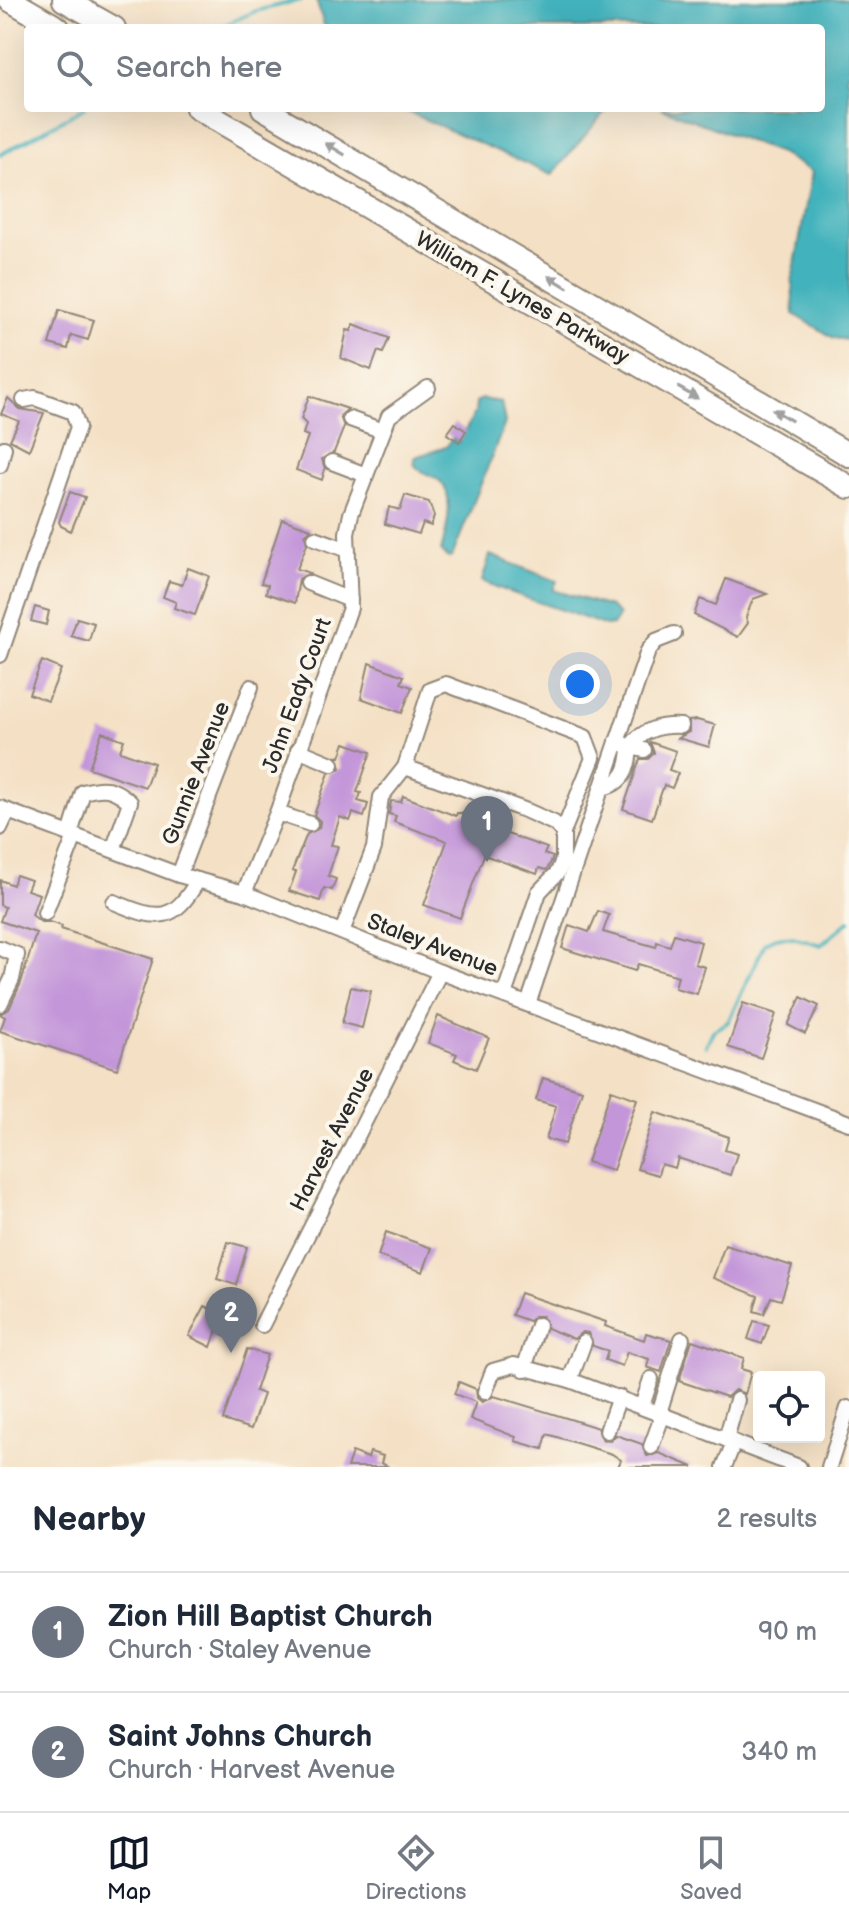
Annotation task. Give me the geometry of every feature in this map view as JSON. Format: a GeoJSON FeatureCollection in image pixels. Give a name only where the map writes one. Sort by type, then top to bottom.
{"type":"FeatureCollection","features":[{"type":"Feature","properties":{"kind":"highway"},"geometry":{"type":"LineString","coordinates":[[10,0],[51,24]]}},
{"type":"Feature","properties":{"kind":"highway"},"geometry":{"type":"LineString","coordinates":[[64,0],[107,24]]}},
{"type":"Feature","properties":{"kind":"highway","name":"William F. Lynes Parkway"},"geometry":{"type":"LineString","coordinates":[[204,112],[849,487]]}},
{"type":"Feature","properties":{"kind":"highway","name":"William F. Lynes Parkway"},"geometry":{"type":"LineString","coordinates":[[270,112],[849,455]]}},
{"type":"Feature","properties":{"kind":"street","name":"John Eady Court"},"geometry":{"type":"LineString","coordinates":[[244,893],[277,813],[350,608],[348,550],[351,514],[389,416],[428,388]]}},
{"type":"Feature","properties":{"kind":"street"},"geometry":{"type":"LineString","coordinates":[[0,655],[78,427],[73,412],[35,398],[24,400]]}},
{"type":"Feature","properties":{"kind":"street"},"geometry":{"type":"LineString","coordinates":[[350,419],[383,431]]}},
{"type":"Feature","properties":{"kind":"street"},"geometry":{"type":"LineString","coordinates":[[0,465],[4,448]]}},
{"type":"Feature","properties":{"kind":"street"},"geometry":{"type":"LineString","coordinates":[[332,462],[366,475]]}},
{"type":"Feature","properties":{"kind":"street"},"geometry":{"type":"LineString","coordinates":[[315,538],[348,550]]}},
{"type":"Feature","properties":{"kind":"street"},"geometry":{"type":"LineString","coordinates":[[308,583],[350,600]]}},
{"type":"Feature","properties":{"kind":"street"},"geometry":{"type":"LineString","coordinates":[[630,746],[648,651],[656,641],[674,634]]}},
{"type":"Feature","properties":{"kind":"street"},"geometry":{"type":"LineString","coordinates":[[342,932],[374,848],[381,797],[405,767],[430,690],[446,684],[557,724],[585,737],[593,758],[563,832],[563,860],[558,872],[539,892],[504,995]]}},
{"type":"Feature","properties":{"kind":"street","name":"Gunnie Avenue"},"geometry":{"type":"LineString","coordinates":[[179,875],[251,687]]}},
{"type":"Feature","properties":{"kind":"street"},"geometry":{"type":"LineString","coordinates":[[528,1004],[601,788],[638,736],[664,725],[681,726]]}},
{"type":"Feature","properties":{"kind":"street"},"geometry":{"type":"LineString","coordinates":[[298,750],[332,764]]}},
{"type":"Feature","properties":{"kind":"street"},"geometry":{"type":"LineString","coordinates":[[405,767],[527,811],[554,823],[563,832]]}},
{"type":"Feature","properties":{"kind":"street"},"geometry":{"type":"LineString","coordinates":[[45,913],[73,835],[83,792],[101,787],[116,789],[130,802],[113,850]]}},
{"type":"Feature","properties":{"kind":"street"},"geometry":{"type":"LineString","coordinates":[[0,828],[4,810]]}},
{"type":"Feature","properties":{"kind":"street","name":"Staley Avenue"},"geometry":{"type":"LineString","coordinates":[[4,810],[179,875],[244,893],[440,972],[849,1123]]}},
{"type":"Feature","properties":{"kind":"street"},"geometry":{"type":"LineString","coordinates":[[277,813],[310,824]]}},
{"type":"Feature","properties":{"kind":"street"},"geometry":{"type":"LineString","coordinates":[[114,902],[156,915],[171,913],[182,907],[198,880]]}},
{"type":"Feature","properties":{"kind":"street"},"geometry":{"type":"LineString","coordinates":[[0,948],[17,955],[12,979],[0,1004]]}},
{"type":"Feature","properties":{"kind":"street","name":"Harvest Avenue"},"geometry":{"type":"LineString","coordinates":[[262,1325],[440,972]]}},
{"type":"Feature","properties":{"kind":"street"},"geometry":{"type":"LineString","coordinates":[[519,1367],[538,1325]]}},
{"type":"Feature","properties":{"kind":"street"},"geometry":{"type":"LineString","coordinates":[[651,1447],[682,1339]]}},
{"type":"Feature","properties":{"kind":"street"},"geometry":{"type":"LineString","coordinates":[[570,1380],[584,1342]]}},
{"type":"Feature","properties":{"kind":"street"},"geometry":{"type":"LineString","coordinates":[[485,1392],[493,1371],[519,1367],[619,1397],[796,1467]]}},
{"type":"Feature","properties":{"kind":"street"},"geometry":{"type":"LineString","coordinates":[[639,1405],[651,1379]]}},
{"type":"Feature","properties":{"kind":"street"},"geometry":{"type":"LineString","coordinates":[[607,1431],[619,1397]]}},
{"type":"Feature","properties":{"kind":"street"},"geometry":{"type":"LineString","coordinates":[[725,1467],[737,1400]]}},
{"type":"Feature","properties":{"kind":"street"},"geometry":{"type":"LineString","coordinates":[[829,1467],[848,1408]]}},
{"type":"Feature","properties":{"kind":"water"},"geometry":{"type":"Polygon","coordinates":[[[316,0],[849,0],[849,70],[846,78],[849,80],[849,340],[834,338],[794,314],[792,281],[812,172],[780,153],[672,112],[825,112],[825,24],[324,24],[316,0]]]}},
{"type":"Feature","properties":{"kind":"water"},"geometry":{"type":"Polygon","coordinates":[[[408,112],[605,112],[552,175],[408,112]]]}},
{"type":"Feature","properties":{"kind":"water"},"geometry":{"type":"Polygon","coordinates":[[[481,399],[501,402],[505,423],[452,557],[448,558],[441,551],[448,496],[440,481],[414,464],[415,457],[446,447],[453,438],[459,442],[475,413],[476,403],[481,399]]]}},
{"type":"Feature","properties":{"kind":"water"},"geometry":{"type":"Polygon","coordinates":[[[490,555],[557,581],[553,590],[610,607],[619,615],[613,625],[606,626],[482,581],[490,555]]]}},
{"type":"Feature","properties":{"kind":"building"},"geometry":{"type":"Polygon","coordinates":[[[59,310],[94,320],[88,340],[71,335],[68,349],[49,344],[59,310]]]}},
{"type":"Feature","properties":{"kind":"building"},"geometry":{"type":"Polygon","coordinates":[[[354,324],[389,338],[383,353],[378,351],[371,370],[341,358],[347,330],[351,331],[354,324]]]}},
{"type":"Feature","properties":{"kind":"building"},"geometry":{"type":"Polygon","coordinates":[[[309,396],[348,409],[340,416],[344,427],[334,452],[322,459],[325,469],[322,480],[296,470],[308,436],[303,434],[306,424],[301,419],[309,396]]]}},
{"type":"Feature","properties":{"kind":"building"},"geometry":{"type":"Polygon","coordinates":[[[8,398],[20,409],[44,413],[29,450],[10,440],[19,421],[1,414],[8,398]]]}},
{"type":"Feature","properties":{"kind":"building"},"geometry":{"type":"Polygon","coordinates":[[[455,423],[466,431],[459,442],[447,434],[455,423]]]}},
{"type":"Feature","properties":{"kind":"building"},"geometry":{"type":"Polygon","coordinates":[[[70,492],[85,497],[71,531],[59,522],[70,492]]]}},
{"type":"Feature","properties":{"kind":"building"},"geometry":{"type":"Polygon","coordinates":[[[405,495],[429,502],[434,516],[431,526],[423,523],[419,534],[385,524],[389,507],[400,510],[405,495]]]}},
{"type":"Feature","properties":{"kind":"building"},"geometry":{"type":"Polygon","coordinates":[[[282,519],[311,529],[305,535],[307,544],[297,569],[310,573],[299,579],[295,603],[266,593],[268,585],[261,583],[282,519]]]}},
{"type":"Feature","properties":{"kind":"building"},"geometry":{"type":"Polygon","coordinates":[[[188,568],[209,576],[195,615],[174,608],[176,602],[163,597],[169,581],[182,585],[188,568]]]}},
{"type":"Feature","properties":{"kind":"building"},"geometry":{"type":"Polygon","coordinates":[[[726,579],[767,594],[753,599],[746,617],[748,623],[738,637],[694,615],[700,599],[716,605],[726,579]]]}},
{"type":"Feature","properties":{"kind":"building"},"geometry":{"type":"Polygon","coordinates":[[[35,607],[49,611],[46,625],[31,621],[35,607]]]}},
{"type":"Feature","properties":{"kind":"building"},"geometry":{"type":"Polygon","coordinates":[[[77,618],[94,623],[89,641],[71,636],[77,618]]]}},
{"type":"Feature","properties":{"kind":"building"},"geometry":{"type":"Polygon","coordinates":[[[42,661],[61,669],[48,701],[29,694],[42,661]]]}},
{"type":"Feature","properties":{"kind":"building"},"geometry":{"type":"Polygon","coordinates":[[[369,663],[404,676],[401,683],[412,687],[402,713],[361,698],[369,663]]]}},
{"type":"Feature","properties":{"kind":"building"},"geometry":{"type":"Polygon","coordinates":[[[689,721],[715,725],[709,747],[678,738],[689,732],[689,721]]]}},
{"type":"Feature","properties":{"kind":"building"},"geometry":{"type":"Polygon","coordinates":[[[102,732],[124,740],[120,751],[154,763],[145,787],[89,768],[102,732]]]}},
{"type":"Feature","properties":{"kind":"building"},"geometry":{"type":"Polygon","coordinates":[[[650,742],[676,751],[669,770],[678,773],[672,788],[664,785],[652,819],[623,809],[640,759],[648,759],[654,753],[650,742]]]}},
{"type":"Feature","properties":{"kind":"building"},"geometry":{"type":"Polygon","coordinates":[[[345,743],[371,752],[357,792],[361,793],[358,801],[368,804],[364,817],[353,813],[350,821],[340,817],[331,845],[338,846],[328,876],[336,879],[332,890],[324,888],[320,901],[289,891],[296,872],[292,871],[307,834],[319,828],[320,821],[314,815],[329,773],[341,768],[337,756],[340,757],[345,743]]]}},
{"type":"Feature","properties":{"kind":"building"},"geometry":{"type":"Polygon","coordinates":[[[403,796],[456,816],[457,813],[472,813],[483,817],[493,829],[547,848],[544,854],[553,857],[546,870],[539,868],[537,874],[484,855],[460,918],[424,905],[447,841],[394,822],[396,816],[389,814],[391,801],[401,802],[403,796]]]}},
{"type":"Feature","properties":{"kind":"building"},"geometry":{"type":"Polygon","coordinates":[[[16,875],[31,880],[27,890],[39,894],[32,915],[41,922],[62,926],[61,929],[153,959],[117,1069],[0,1031],[5,1017],[0,1014],[9,1009],[21,983],[36,933],[0,921],[5,907],[0,905],[0,880],[13,885],[16,875]]]}},
{"type":"Feature","properties":{"kind":"building"},"geometry":{"type":"Polygon","coordinates":[[[598,911],[609,915],[603,932],[656,947],[657,942],[670,946],[674,934],[701,942],[695,964],[705,967],[697,994],[675,988],[678,976],[638,964],[635,971],[562,948],[569,925],[589,932],[598,911]]]}},
{"type":"Feature","properties":{"kind":"building"},"geometry":{"type":"Polygon","coordinates":[[[351,987],[371,991],[362,1028],[342,1023],[351,987]]]}},
{"type":"Feature","properties":{"kind":"building"},"geometry":{"type":"Polygon","coordinates":[[[801,997],[819,1006],[805,1034],[788,1025],[801,997]]]}},
{"type":"Feature","properties":{"kind":"building"},"geometry":{"type":"Polygon","coordinates":[[[743,1003],[776,1014],[761,1058],[728,1047],[743,1003]]]}},
{"type":"Feature","properties":{"kind":"building"},"geometry":{"type":"Polygon","coordinates":[[[438,1016],[489,1038],[476,1069],[454,1060],[457,1054],[428,1043],[438,1016]]]}},
{"type":"Feature","properties":{"kind":"building"},"geometry":{"type":"Polygon","coordinates":[[[543,1078],[582,1090],[565,1144],[546,1139],[556,1106],[536,1100],[543,1078]]]}},
{"type":"Feature","properties":{"kind":"building"},"geometry":{"type":"Polygon","coordinates":[[[611,1090],[637,1099],[613,1170],[587,1162],[611,1090]]]}},
{"type":"Feature","properties":{"kind":"building"},"geometry":{"type":"Polygon","coordinates":[[[655,1112],[729,1137],[725,1150],[737,1154],[730,1175],[678,1158],[675,1168],[661,1164],[658,1175],[637,1169],[655,1112]]]}},
{"type":"Feature","properties":{"kind":"building"},"geometry":{"type":"Polygon","coordinates":[[[386,1232],[432,1248],[423,1272],[378,1256],[386,1232]]]}},
{"type":"Feature","properties":{"kind":"building"},"geometry":{"type":"Polygon","coordinates":[[[228,1242],[247,1247],[236,1285],[217,1279],[228,1242]]]}},
{"type":"Feature","properties":{"kind":"building"},"geometry":{"type":"Polygon","coordinates":[[[725,1245],[792,1266],[781,1300],[771,1297],[764,1314],[754,1311],[758,1296],[713,1278],[725,1245]]]}},
{"type":"Feature","properties":{"kind":"building"},"geometry":{"type":"Polygon","coordinates":[[[520,1293],[606,1322],[605,1326],[644,1340],[646,1333],[671,1340],[661,1372],[647,1367],[649,1359],[627,1352],[622,1366],[605,1360],[608,1351],[593,1346],[588,1333],[582,1332],[574,1339],[547,1328],[542,1316],[535,1316],[529,1321],[512,1315],[520,1293]]]}},
{"type":"Feature","properties":{"kind":"building"},"geometry":{"type":"Polygon","coordinates":[[[205,1306],[222,1315],[211,1347],[189,1336],[205,1306]]]}},
{"type":"Feature","properties":{"kind":"building"},"geometry":{"type":"Polygon","coordinates":[[[754,1321],[769,1325],[762,1344],[748,1339],[754,1321]]]}},
{"type":"Feature","properties":{"kind":"building"},"geometry":{"type":"Polygon","coordinates":[[[692,1340],[744,1358],[741,1369],[751,1372],[745,1394],[735,1390],[727,1397],[679,1381],[692,1340]]]}},
{"type":"Feature","properties":{"kind":"building"},"geometry":{"type":"Polygon","coordinates":[[[247,1349],[267,1355],[255,1391],[263,1394],[251,1429],[223,1420],[247,1349]]]}},
{"type":"Feature","properties":{"kind":"building"},"geometry":{"type":"Polygon","coordinates":[[[459,1382],[476,1389],[477,1398],[482,1402],[494,1396],[573,1420],[598,1428],[603,1440],[610,1441],[616,1435],[642,1444],[647,1456],[659,1453],[693,1467],[618,1467],[621,1460],[612,1454],[547,1434],[543,1449],[515,1441],[516,1437],[470,1419],[476,1402],[454,1394],[459,1382]]]}},
{"type":"Feature","properties":{"kind":"building"},"geometry":{"type":"Polygon","coordinates":[[[352,1452],[368,1458],[370,1452],[383,1456],[381,1463],[389,1467],[347,1467],[352,1452]]]}},
{"type":"Feature","properties":{"kind":"waterway"},"geometry":{"type":"LineString","coordinates":[[227,24],[256,11],[301,0]]}},
{"type":"Feature","properties":{"kind":"waterway"},"geometry":{"type":"LineString","coordinates":[[0,155],[77,112]]}},
{"type":"Feature","properties":{"kind":"waterway"},"geometry":{"type":"LineString","coordinates":[[706,1046],[713,1031],[728,1022],[765,943],[786,937],[821,945],[849,921]]}},
{"type":"Feature","properties":{"kind":"place","name":"Zion Hill Baptist Church"},"geometry":{"type":"Point","coordinates":[487,862]}},
{"type":"Feature","properties":{"kind":"place","name":"Saint Johns Church"},"geometry":{"type":"Point","coordinates":[231,1353]}}]}
